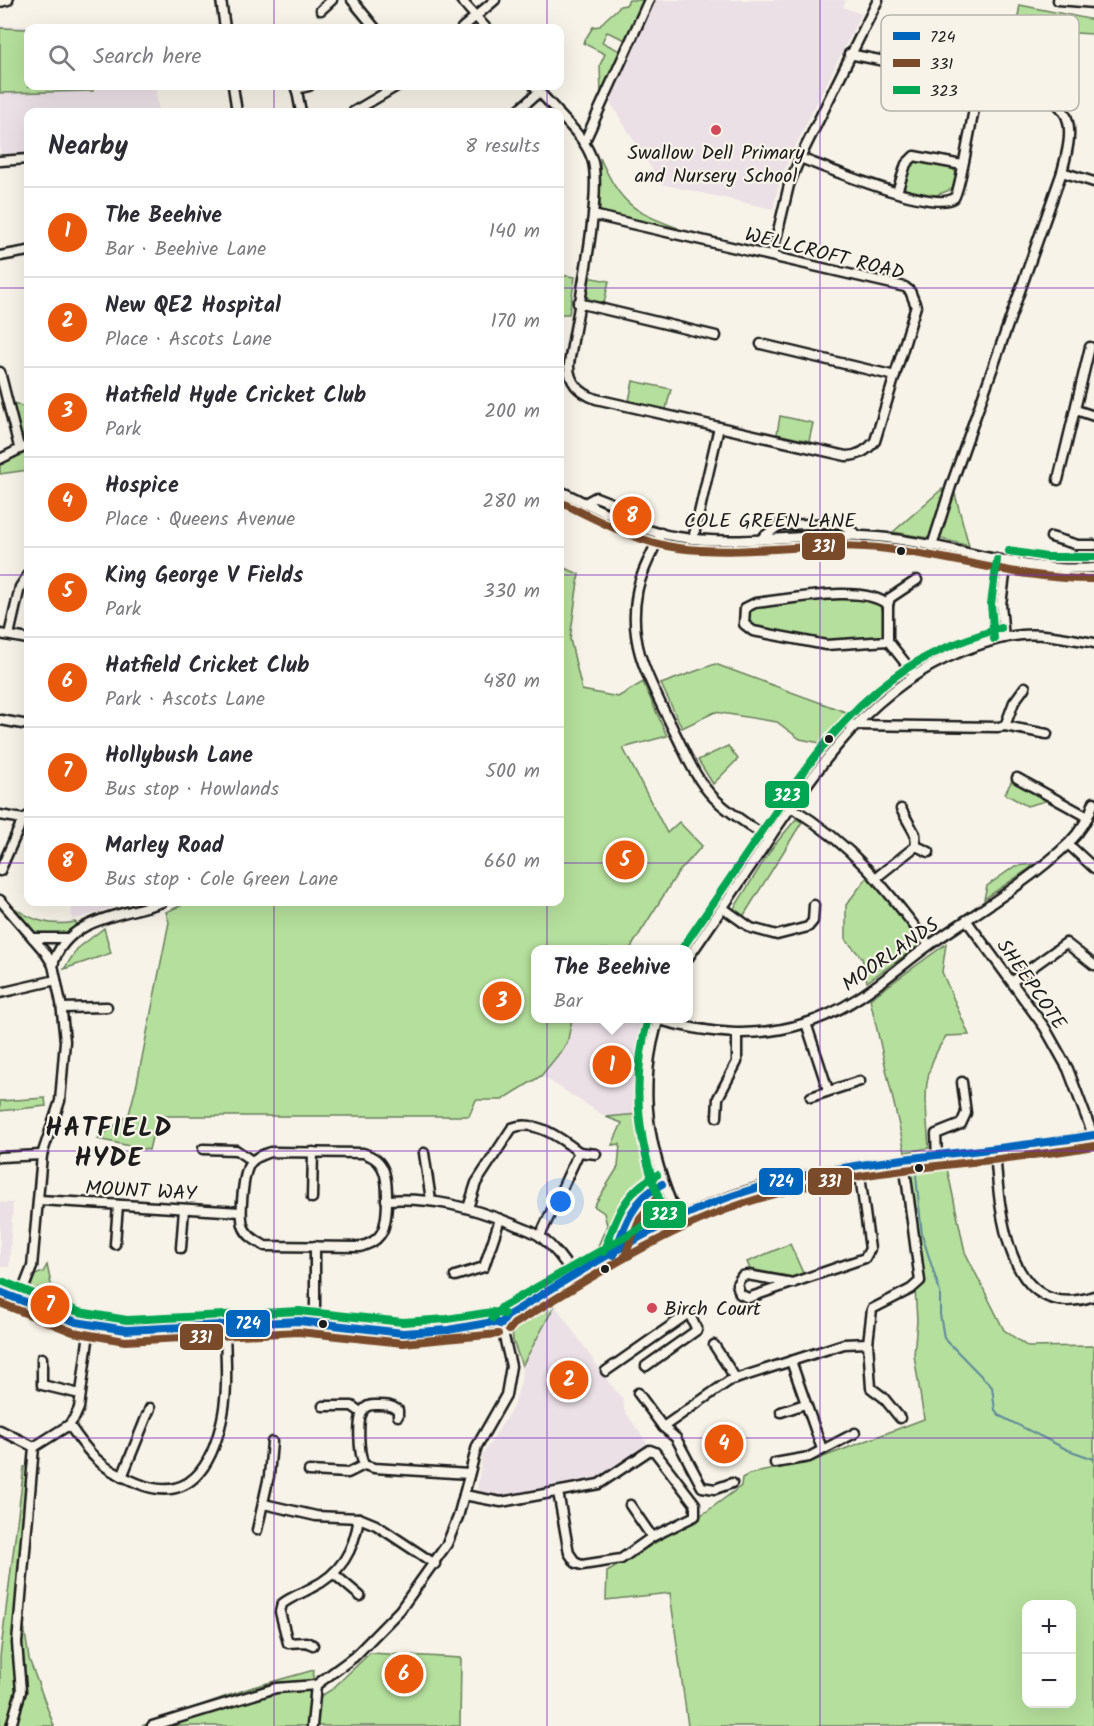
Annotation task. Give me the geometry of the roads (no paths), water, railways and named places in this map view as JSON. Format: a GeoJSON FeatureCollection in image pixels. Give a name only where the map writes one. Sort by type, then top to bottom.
{"type":"FeatureCollection","features":[{"type":"Feature","properties":{"kind":"street"},"geometry":{"type":"LineString","coordinates":[[0,2],[8,0]]}},
{"type":"Feature","properties":{"kind":"street"},"geometry":{"type":"LineString","coordinates":[[220,0],[224,24]]}},
{"type":"Feature","properties":{"kind":"street"},"geometry":{"type":"LineString","coordinates":[[321,10],[332,0]]}},
{"type":"Feature","properties":{"kind":"street"},"geometry":{"type":"LineString","coordinates":[[352,0],[372,24]]}},
{"type":"Feature","properties":{"kind":"street"},"geometry":{"type":"LineString","coordinates":[[461,0],[483,24]]}},
{"type":"Feature","properties":{"kind":"street"},"geometry":{"type":"LineString","coordinates":[[467,24],[495,0]]}},
{"type":"Feature","properties":{"kind":"street"},"geometry":{"type":"LineString","coordinates":[[584,143],[649,0]]}},
{"type":"Feature","properties":{"kind":"street"},"geometry":{"type":"LineString","coordinates":[[772,256],[789,185],[800,158],[849,54],[878,0]]}},
{"type":"Feature","properties":{"kind":"street"},"geometry":{"type":"LineString","coordinates":[[1058,0],[1094,3]]}},
{"type":"Feature","properties":{"kind":"street"},"geometry":{"type":"LineString","coordinates":[[849,54],[881,61]]}},
{"type":"Feature","properties":{"kind":"street"},"geometry":{"type":"LineString","coordinates":[[234,90],[236,108]]}},
{"type":"Feature","properties":{"kind":"street"},"geometry":{"type":"LineString","coordinates":[[297,90],[300,108]]}},
{"type":"Feature","properties":{"kind":"street"},"geometry":{"type":"LineString","coordinates":[[360,108],[390,90]]}},
{"type":"Feature","properties":{"kind":"street"},"geometry":{"type":"LineString","coordinates":[[520,108],[536,90]]}},
{"type":"Feature","properties":{"kind":"street"},"geometry":{"type":"LineString","coordinates":[[538,90],[554,108]]}},
{"type":"Feature","properties":{"kind":"street"},"geometry":{"type":"LineString","coordinates":[[800,158],[897,192],[940,202],[954,198],[960,189],[962,165],[973,111]]}},
{"type":"Feature","properties":{"kind":"street"},"geometry":{"type":"LineString","coordinates":[[932,546],[1062,172],[1070,142],[1069,121],[1063,111]]}},
{"type":"Feature","properties":{"kind":"street"},"geometry":{"type":"LineString","coordinates":[[564,120],[584,143],[593,160],[592,215],[568,372],[576,388],[596,399],[719,427],[693,539]]}},
{"type":"Feature","properties":{"kind":"street"},"geometry":{"type":"LineString","coordinates":[[897,192],[906,164],[914,156],[962,165]]}},
{"type":"Feature","properties":{"kind":"street"},"geometry":{"type":"LineString","coordinates":[[0,161],[24,159]]}},
{"type":"Feature","properties":{"kind":"street"},"geometry":{"type":"LineString","coordinates":[[1062,172],[1094,182]]}},
{"type":"Feature","properties":{"kind":"street","name":"WELLCROFT ROAD"},"geometry":{"type":"LineString","coordinates":[[592,215],[905,287],[910,291],[916,306],[875,441],[856,456],[846,456],[719,427]]}},
{"type":"Feature","properties":{"kind":"street"},"geometry":{"type":"LineString","coordinates":[[0,256],[24,252]]}},
{"type":"Feature","properties":{"kind":"street"},"geometry":{"type":"LineString","coordinates":[[578,303],[717,336]]}},
{"type":"Feature","properties":{"kind":"street"},"geometry":{"type":"LineString","coordinates":[[761,344],[895,376]]}},
{"type":"Feature","properties":{"kind":"street"},"geometry":{"type":"LineString","coordinates":[[1058,480],[1090,347]]}},
{"type":"Feature","properties":{"kind":"street"},"geometry":{"type":"LineString","coordinates":[[0,372],[19,447]]}},
{"type":"Feature","properties":{"kind":"street"},"geometry":{"type":"LineString","coordinates":[[1076,410],[1094,417]]}},
{"type":"Feature","properties":{"kind":"street"},"geometry":{"type":"LineString","coordinates":[[0,459],[24,446]]}},
{"type":"Feature","properties":{"kind":"street","name":"COLE GREEN LANE"},"geometry":{"type":"LineString","coordinates":[[564,493],[585,503],[596,497],[619,507],[621,519],[661,533],[693,539],[762,538],[780,525],[840,523],[860,536],[888,538],[1045,567],[1094,568]]}},
{"type":"Feature","properties":{"kind":"street"},"geometry":{"type":"LineString","coordinates":[[661,533],[637,590],[636,641],[643,668],[688,762],[701,782],[714,798],[770,839]]}},
{"type":"Feature","properties":{"kind":"street"},"geometry":{"type":"LineString","coordinates":[[1051,537],[1078,545],[1094,545]]}},
{"type":"Feature","properties":{"kind":"street"},"geometry":{"type":"LineString","coordinates":[[1004,638],[1001,604],[1007,561]]}},
{"type":"Feature","properties":{"kind":"street"},"geometry":{"type":"LineString","coordinates":[[24,580],[4,635],[24,638]]}},
{"type":"Feature","properties":{"kind":"street"},"geometry":{"type":"LineString","coordinates":[[914,674],[888,641],[888,605],[890,598],[917,580]]}},
{"type":"Feature","properties":{"kind":"street"},"geometry":{"type":"LineString","coordinates":[[888,605],[873,597],[827,595],[755,603],[745,608],[743,613],[744,624],[753,631],[826,645],[888,641]]}},
{"type":"Feature","properties":{"kind":"street"},"geometry":{"type":"LineString","coordinates":[[693,951],[791,807],[853,725],[914,674],[952,656],[1004,638],[1042,635],[1094,643]]}},
{"type":"Feature","properties":{"kind":"street"},"geometry":{"type":"LineString","coordinates":[[1005,726],[1014,702],[1025,687]]}},
{"type":"Feature","properties":{"kind":"street"},"geometry":{"type":"LineString","coordinates":[[1,720],[24,724]]}},
{"type":"Feature","properties":{"kind":"street"},"geometry":{"type":"LineString","coordinates":[[853,725],[1005,726],[1047,734]]}},
{"type":"Feature","properties":{"kind":"street"},"geometry":{"type":"LineString","coordinates":[[1017,778],[1088,818]]}},
{"type":"Feature","properties":{"kind":"street","name":"MOORLANDS"},"geometry":{"type":"LineString","coordinates":[[672,1023],[696,1030],[737,1034],[772,1031],[806,1023],[855,1000],[929,945],[967,921],[1068,844],[1088,818],[1094,802]]}},
{"type":"Feature","properties":{"kind":"street"},"geometry":{"type":"LineString","coordinates":[[791,807],[838,840],[877,877],[929,945]]}},
{"type":"Feature","properties":{"kind":"street"},"geometry":{"type":"LineString","coordinates":[[901,809],[915,834],[916,846]]}},
{"type":"Feature","properties":{"kind":"street"},"geometry":{"type":"LineString","coordinates":[[0,815],[24,818]]}},
{"type":"Feature","properties":{"kind":"street"},"geometry":{"type":"LineString","coordinates":[[0,871],[24,822]]}},
{"type":"Feature","properties":{"kind":"street"},"geometry":{"type":"LineString","coordinates":[[1068,844],[1094,868]]}},
{"type":"Feature","properties":{"kind":"street"},"geometry":{"type":"LineString","coordinates":[[877,877],[916,846]]}},
{"type":"Feature","properties":{"kind":"street"},"geometry":{"type":"LineString","coordinates":[[916,846],[928,852]]}},
{"type":"Feature","properties":{"kind":"street"},"geometry":{"type":"LineString","coordinates":[[0,900],[33,938],[52,965],[62,1008],[64,1074],[60,1101],[42,1155],[32,1267],[20,1299]]}},
{"type":"Feature","properties":{"kind":"street"},"geometry":{"type":"LineString","coordinates":[[723,908],[751,928],[777,935],[808,927],[813,921],[814,905]]}},
{"type":"Feature","properties":{"kind":"street"},"geometry":{"type":"LineString","coordinates":[[33,938],[66,938],[120,913],[147,906]]}},
{"type":"Feature","properties":{"kind":"street","name":"SHEEPCOTE"},"geometry":{"type":"LineString","coordinates":[[967,921],[1013,981],[1057,1048],[1094,1135]]}},
{"type":"Feature","properties":{"kind":"street"},"geometry":{"type":"LineString","coordinates":[[52,965],[66,938]]}},
{"type":"Feature","properties":{"kind":"street"},"geometry":{"type":"LineString","coordinates":[[1013,981],[1066,943],[1094,965]]}},
{"type":"Feature","properties":{"kind":"street"},"geometry":{"type":"LineString","coordinates":[[0,993],[56,980]]}},
{"type":"Feature","properties":{"kind":"street"},"geometry":{"type":"LineString","coordinates":[[62,1008],[107,1007]]}},
{"type":"Feature","properties":{"kind":"street"},"geometry":{"type":"LineString","coordinates":[[658,1023],[649,1066],[648,1126],[659,1177],[678,1219]]}},
{"type":"Feature","properties":{"kind":"street"},"geometry":{"type":"LineString","coordinates":[[806,1023],[828,1090]]}},
{"type":"Feature","properties":{"kind":"street"},"geometry":{"type":"LineString","coordinates":[[717,1118],[718,1098],[737,1062],[737,1034]]}},
{"type":"Feature","properties":{"kind":"street"},"geometry":{"type":"LineString","coordinates":[[811,1097],[860,1081]]}},
{"type":"Feature","properties":{"kind":"street"},"geometry":{"type":"LineString","coordinates":[[937,1158],[936,1134],[961,1124],[966,1113],[962,1082]]}},
{"type":"Feature","properties":{"kind":"street"},"geometry":{"type":"LineString","coordinates":[[468,1208],[476,1183],[512,1128],[519,1125],[534,1126],[579,1152],[596,1154]]}},
{"type":"Feature","properties":{"kind":"street"},"geometry":{"type":"LineString","coordinates":[[501,1324],[507,1316],[678,1219],[745,1192],[859,1168],[1094,1135]]}},
{"type":"Feature","properties":{"kind":"street"},"geometry":{"type":"LineString","coordinates":[[203,1149],[236,1150],[252,1161]]}},
{"type":"Feature","properties":{"kind":"street"},"geometry":{"type":"LineString","coordinates":[[995,1150],[1006,1238],[1020,1270],[1032,1288],[1046,1298],[1061,1302],[1094,1296]]}},
{"type":"Feature","properties":{"kind":"street"},"geometry":{"type":"LineString","coordinates":[[270,1152],[363,1153],[374,1157],[383,1168],[386,1200],[386,1222],[381,1234],[373,1242],[360,1247],[266,1246],[254,1240],[245,1230],[241,1212],[248,1168],[252,1161],[270,1152]]}},
{"type":"Feature","properties":{"kind":"street"},"geometry":{"type":"LineString","coordinates":[[312,1198],[313,1152]]}},
{"type":"Feature","properties":{"kind":"street"},"geometry":{"type":"LineString","coordinates":[[540,1236],[579,1152]]}},
{"type":"Feature","properties":{"kind":"street"},"geometry":{"type":"LineString","coordinates":[[424,1153],[431,1200]]}},
{"type":"Feature","properties":{"kind":"street"},"geometry":{"type":"LineString","coordinates":[[0,1156],[42,1155]]}},
{"type":"Feature","properties":{"kind":"street"},"geometry":{"type":"LineString","coordinates":[[900,1418],[884,1397],[871,1388],[868,1342],[869,1315],[872,1309],[920,1281],[904,1162]]}},
{"type":"Feature","properties":{"kind":"street"},"geometry":{"type":"LineString","coordinates":[[793,1283],[747,1275],[738,1280],[737,1284],[740,1294],[748,1298],[793,1283],[865,1258],[869,1253],[859,1168]]}},
{"type":"Feature","properties":{"kind":"street","name":"MOUNT WAY"},"geometry":{"type":"LineString","coordinates":[[39,1200],[241,1212]]}},
{"type":"Feature","properties":{"kind":"street"},"geometry":{"type":"LineString","coordinates":[[386,1200],[431,1200],[468,1208],[500,1219],[540,1236],[556,1250],[575,1277]]}},
{"type":"Feature","properties":{"kind":"street"},"geometry":{"type":"LineString","coordinates":[[115,1245],[118,1205]]}},
{"type":"Feature","properties":{"kind":"street"},"geometry":{"type":"LineString","coordinates":[[181,1248],[184,1209]]}},
{"type":"Feature","properties":{"kind":"street"},"geometry":{"type":"LineString","coordinates":[[455,1276],[484,1267],[500,1219]]}},
{"type":"Feature","properties":{"kind":"street"},"geometry":{"type":"LineString","coordinates":[[315,1246],[315,1322]]}},
{"type":"Feature","properties":{"kind":"street"},"geometry":{"type":"LineString","coordinates":[[0,1292],[90,1325],[136,1330],[225,1324],[315,1322],[401,1333],[443,1330],[493,1322],[501,1324]]}},
{"type":"Feature","properties":{"kind":"street"},"geometry":{"type":"LineString","coordinates":[[606,1371],[689,1313],[697,1330],[645,1366]]}},
{"type":"Feature","properties":{"kind":"street"},"geometry":{"type":"LineString","coordinates":[[69,1425],[100,1463],[122,1477],[147,1487],[166,1491],[189,1483],[202,1469],[218,1436],[224,1409],[225,1324]]}},
{"type":"Feature","properties":{"kind":"street"},"geometry":{"type":"LineString","coordinates":[[152,1726],[276,1688],[316,1685],[354,1657],[410,1598],[435,1564],[452,1533],[478,1444],[506,1395],[511,1366],[501,1324]]}},
{"type":"Feature","properties":{"kind":"street"},"geometry":{"type":"LineString","coordinates":[[34,1447],[69,1425],[79,1408],[90,1325]]}},
{"type":"Feature","properties":{"kind":"street"},"geometry":{"type":"LineString","coordinates":[[663,1427],[736,1378],[844,1344],[868,1342]]}},
{"type":"Feature","properties":{"kind":"street"},"geometry":{"type":"LineString","coordinates":[[714,1345],[736,1378]]}},
{"type":"Feature","properties":{"kind":"street"},"geometry":{"type":"LineString","coordinates":[[42,1359],[42,1385],[80,1394]]}},
{"type":"Feature","properties":{"kind":"street"},"geometry":{"type":"LineString","coordinates":[[791,1361],[804,1404],[822,1449]]}},
{"type":"Feature","properties":{"kind":"street"},"geometry":{"type":"LineString","coordinates":[[638,1393],[663,1427],[676,1438],[702,1486],[715,1489],[732,1483]]}},
{"type":"Feature","properties":{"kind":"street"},"geometry":{"type":"LineString","coordinates":[[364,1465],[360,1456],[362,1413],[370,1404],[391,1405],[398,1410],[398,1416]]}},
{"type":"Feature","properties":{"kind":"street"},"geometry":{"type":"LineString","coordinates":[[781,1412],[804,1404]]}},
{"type":"Feature","properties":{"kind":"street"},"geometry":{"type":"LineString","coordinates":[[323,1406],[352,1406],[362,1413]]}},
{"type":"Feature","properties":{"kind":"street"},"geometry":{"type":"LineString","coordinates":[[122,1477],[150,1408]]}},
{"type":"Feature","properties":{"kind":"street"},"geometry":{"type":"LineString","coordinates":[[0,1430],[34,1447]]}},
{"type":"Feature","properties":{"kind":"street"},"geometry":{"type":"LineString","coordinates":[[775,1463],[808,1457],[855,1433]]}},
{"type":"Feature","properties":{"kind":"street"},"geometry":{"type":"LineString","coordinates":[[257,1530],[264,1504],[272,1442]]}},
{"type":"Feature","properties":{"kind":"street"},"geometry":{"type":"LineString","coordinates":[[11,1726],[21,1691],[17,1643],[34,1447]]}},
{"type":"Feature","properties":{"kind":"street"},"geometry":{"type":"LineString","coordinates":[[464,1495],[501,1502],[599,1484],[645,1451],[652,1450],[695,1504],[697,1511],[695,1516],[652,1537],[621,1559],[591,1565],[576,1563],[569,1553],[558,1492]]}},
{"type":"Feature","properties":{"kind":"street"},"geometry":{"type":"LineString","coordinates":[[309,1471],[348,1473],[364,1465],[374,1468],[469,1473]]}},
{"type":"Feature","properties":{"kind":"street"},"geometry":{"type":"LineString","coordinates":[[264,1504],[316,1516],[358,1518],[376,1525],[435,1564]]}},
{"type":"Feature","properties":{"kind":"street"},"geometry":{"type":"LineString","coordinates":[[630,1505],[652,1537]]}},
{"type":"Feature","properties":{"kind":"street"},"geometry":{"type":"LineString","coordinates":[[313,1645],[306,1642],[288,1643],[280,1612],[282,1604],[334,1574],[352,1547],[358,1518]]}},
{"type":"Feature","properties":{"kind":"street"},"geometry":{"type":"LineString","coordinates":[[334,1574],[360,1596]]}},
{"type":"Feature","properties":{"kind":"street"},"geometry":{"type":"LineString","coordinates":[[312,1726],[316,1685]]}},
{"type":"Feature","properties":{"kind":"waterway"},"geometry":{"type":"LineString","coordinates":[[916,1175],[922,1235],[940,1292],[940,1314],[944,1338],[992,1387],[995,1410],[1000,1416],[1068,1450],[1094,1459]]}},
{"type":"Feature","properties":{"kind":"place","name":"Swallow Dell Primary and Nursery School"},"geometry":{"type":"Point","coordinates":[716,130]}},
{"type":"Feature","properties":{"kind":"place","name":"Marley Road"},"geometry":{"type":"Point","coordinates":[632,516]}},
{"type":"Feature","properties":{"kind":"place","name":"King George V Fields"},"geometry":{"type":"Point","coordinates":[625,860]}},
{"type":"Feature","properties":{"kind":"place","name":"Hatfield Hyde Cricket Club"},"geometry":{"type":"Point","coordinates":[502,1001]}},
{"type":"Feature","properties":{"kind":"place","name":"The Beehive"},"geometry":{"type":"Point","coordinates":[612,1065]}},
{"type":"Feature","properties":{"kind":"place","name":"Hollybush Lane"},"geometry":{"type":"Point","coordinates":[50,1305]}},
{"type":"Feature","properties":{"kind":"place","name":"Birch Court"},"geometry":{"type":"Point","coordinates":[652,1308]}},
{"type":"Feature","properties":{"kind":"place","name":"New QE2 Hospital"},"geometry":{"type":"Point","coordinates":[569,1380]}},
{"type":"Feature","properties":{"kind":"place","name":"Hospice"},"geometry":{"type":"Point","coordinates":[724,1444]}},
{"type":"Feature","properties":{"kind":"place","name":"Hatfield Cricket Club"},"geometry":{"type":"Point","coordinates":[404,1674]}},
{"type":"Feature","properties":{"kind":"district","name":"HATFIELD HYDE"},"geometry":{"type":"Point","coordinates":[109,1142]}}]}
